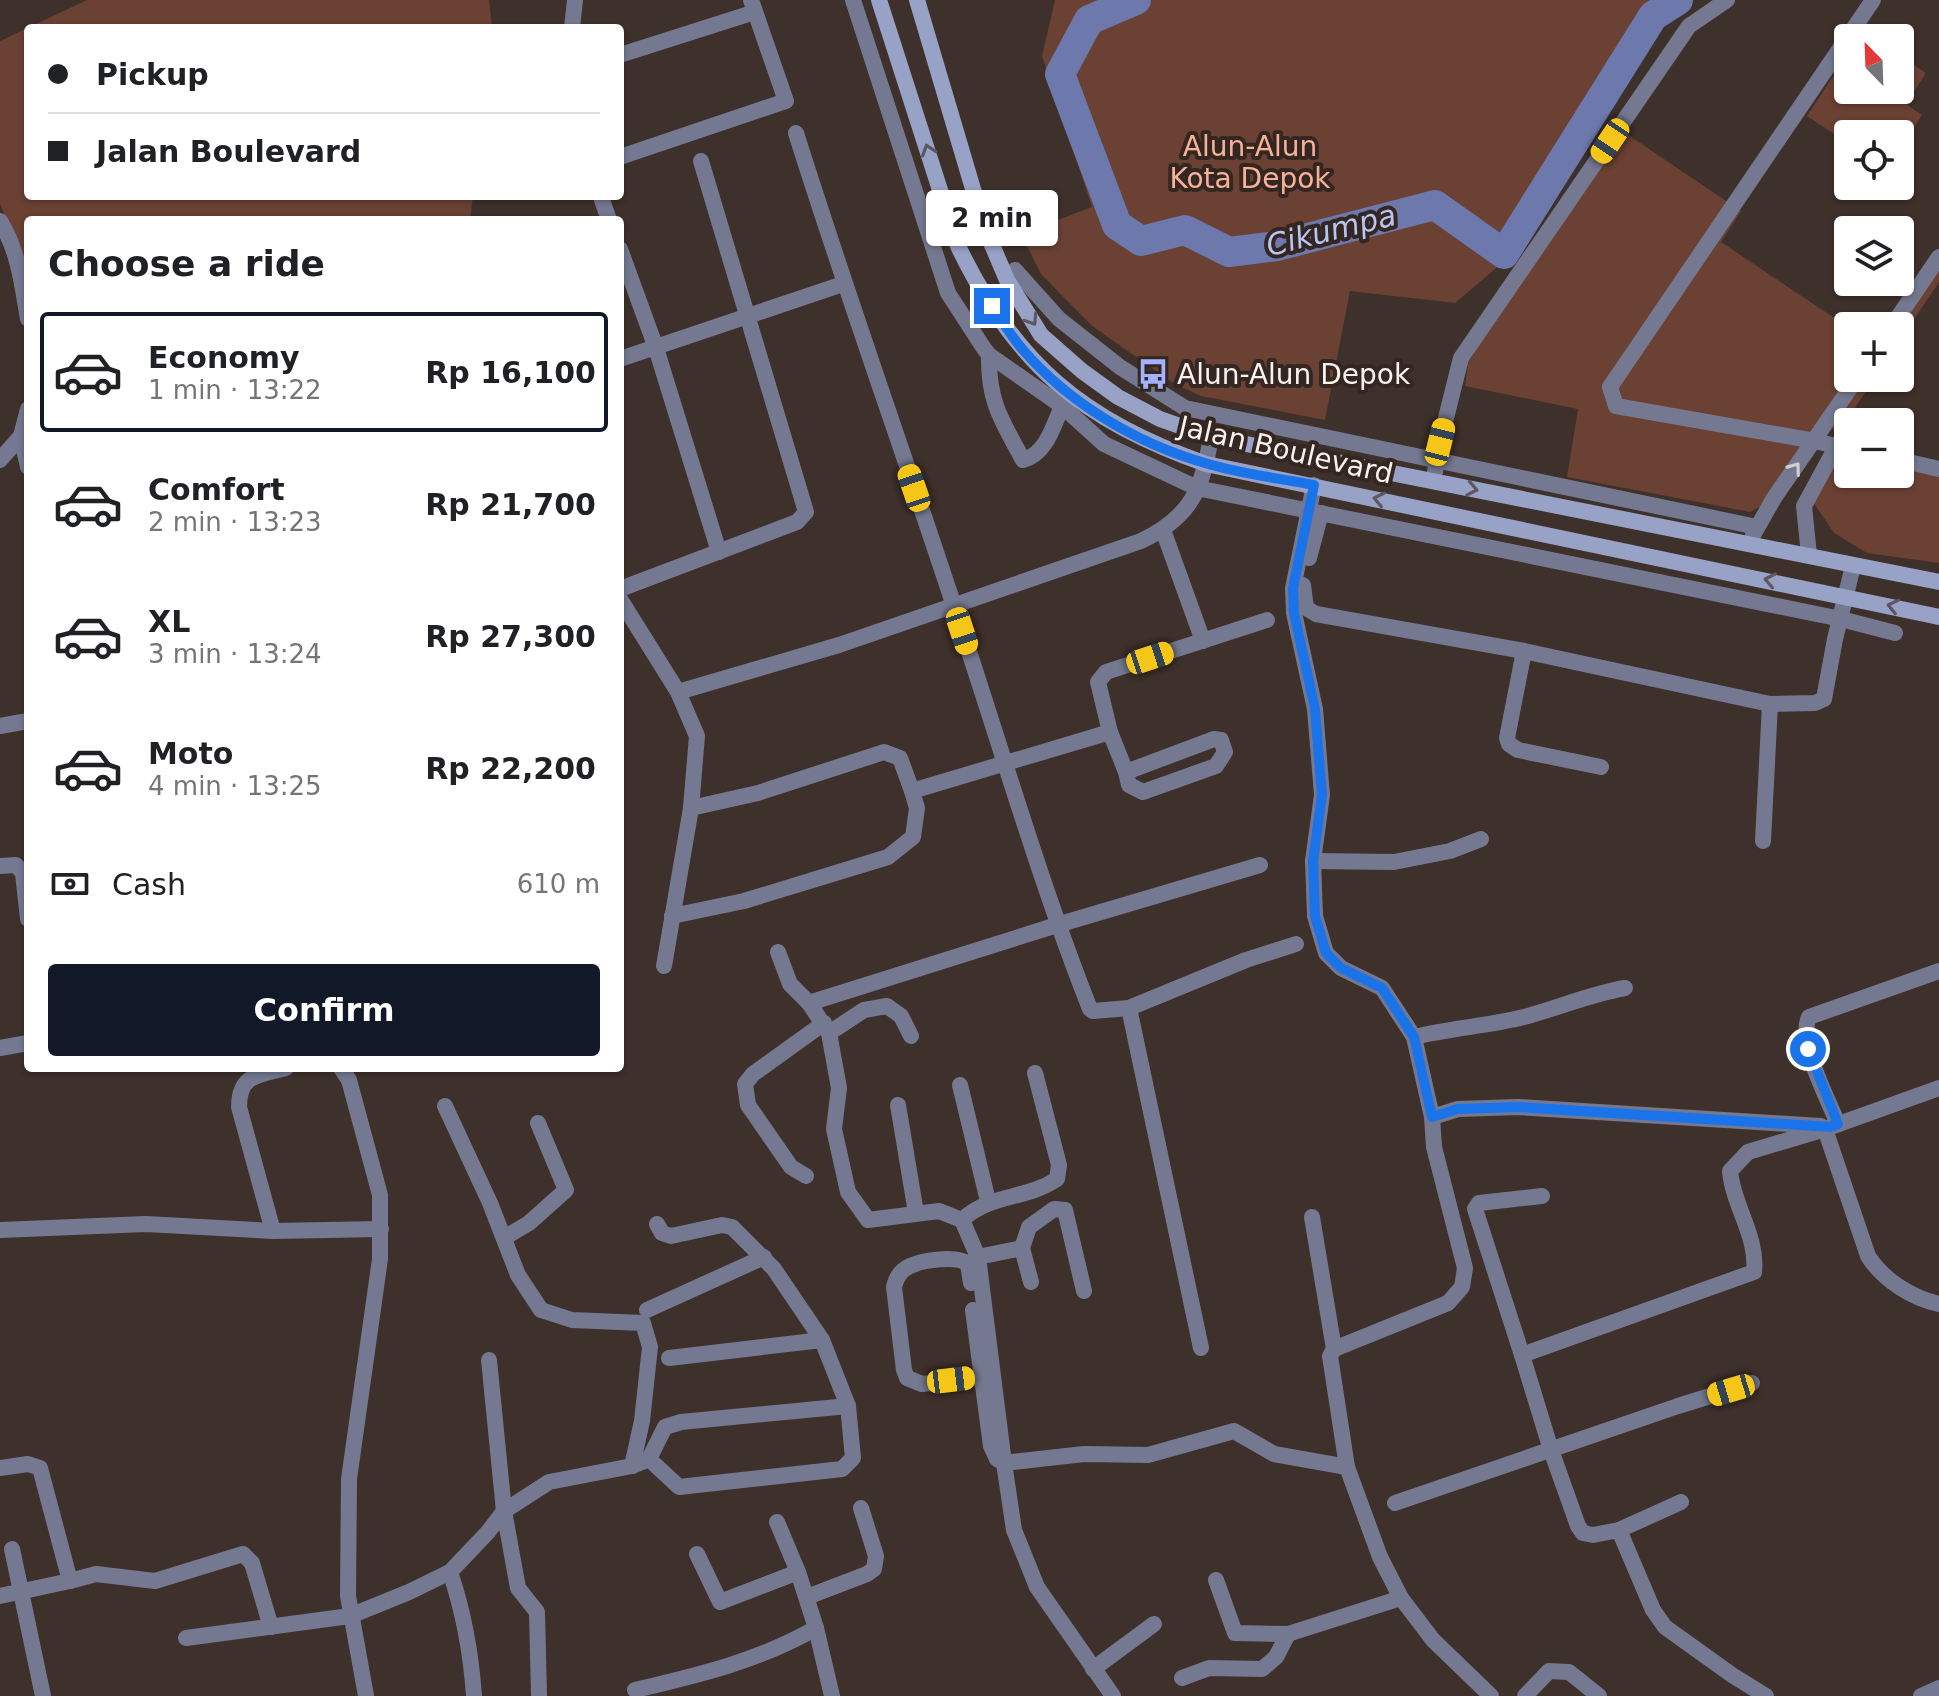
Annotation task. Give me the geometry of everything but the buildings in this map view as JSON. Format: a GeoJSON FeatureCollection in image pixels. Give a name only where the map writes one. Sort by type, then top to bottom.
{"type":"FeatureCollection","features":[{"type":"Feature","properties":{"kind":"main road","name":"Jalan Boulevard"},"geometry":{"type":"LineString","coordinates":[[879,0],[958,246],[977,284],[1022,350],[1054,383],[1126,431],[1206,464],[1939,617]]}},
{"type":"Feature","properties":{"kind":"main road","name":"Jalan Boulevard"},"geometry":{"type":"LineString","coordinates":[[917,0],[984,226],[1007,280],[1041,335],[1118,397],[1160,419],[1211,437],[1939,582]]}},
{"type":"Feature","properties":{"kind":"street"},"geometry":{"type":"LineString","coordinates":[[572,24],[575,0]]}},
{"type":"Feature","properties":{"kind":"street"},"geometry":{"type":"LineString","coordinates":[[853,0],[948,293],[989,355],[1062,406],[1104,444],[1197,488],[1841,619],[1895,633]]}},
{"type":"Feature","properties":{"kind":"street"},"geometry":{"type":"LineString","coordinates":[[1434,482],[1461,358],[1689,26],[1727,0]]}},
{"type":"Feature","properties":{"kind":"street"},"geometry":{"type":"LineString","coordinates":[[1834,446],[1616,406],[1610,387],[1873,0]]}},
{"type":"Feature","properties":{"kind":"street"},"geometry":{"type":"LineString","coordinates":[[624,54],[753,6],[786,101],[624,156]]}},
{"type":"Feature","properties":{"kind":"street"},"geometry":{"type":"LineString","coordinates":[[796,133],[843,284],[954,605],[1057,925],[1091,1010],[1129,1008],[1246,960],[1296,944]]}},
{"type":"Feature","properties":{"kind":"street"},"geometry":{"type":"LineString","coordinates":[[624,588],[797,522],[804,516],[806,508],[701,161]]}},
{"type":"Feature","properties":{"kind":"street"},"geometry":{"type":"LineString","coordinates":[[0,221],[19,265],[24,295]]}},
{"type":"Feature","properties":{"kind":"street"},"geometry":{"type":"LineString","coordinates":[[1902,312],[1939,257]]}},
{"type":"Feature","properties":{"kind":"street"},"geometry":{"type":"LineString","coordinates":[[624,260],[656,348],[719,552]]}},
{"type":"Feature","properties":{"kind":"street"},"geometry":{"type":"LineString","coordinates":[[1015,270],[1059,319],[1120,367],[1185,408],[1757,527]]}},
{"type":"Feature","properties":{"kind":"street"},"geometry":{"type":"LineString","coordinates":[[624,358],[843,284]]}},
{"type":"Feature","properties":{"kind":"street"},"geometry":{"type":"LineString","coordinates":[[989,355],[988,373],[995,408],[1023,460],[1035,457],[1043,447],[1062,406]]}},
{"type":"Feature","properties":{"kind":"street"},"geometry":{"type":"LineString","coordinates":[[1748,543],[1774,498],[1848,392]]}},
{"type":"Feature","properties":{"kind":"street"},"geometry":{"type":"LineString","coordinates":[[0,460],[21,436],[24,424]]}},
{"type":"Feature","properties":{"kind":"street"},"geometry":{"type":"LineString","coordinates":[[21,436],[24,449]]}},
{"type":"Feature","properties":{"kind":"street"},"geometry":{"type":"LineString","coordinates":[[678,692],[839,645],[1141,541],[1163,530],[1191,505],[1206,464],[1211,437]]}},
{"type":"Feature","properties":{"kind":"street"},"geometry":{"type":"LineString","coordinates":[[1809,555],[1804,506],[1834,460]]}},
{"type":"Feature","properties":{"kind":"street"},"geometry":{"type":"LineString","coordinates":[[1914,463],[1939,469]]}},
{"type":"Feature","properties":{"kind":"street"},"geometry":{"type":"LineString","coordinates":[[1314,485],[1315,512],[1302,587],[1306,608],[1316,614],[1524,651],[1770,704],[1815,703],[1824,699],[1853,566]]}},
{"type":"Feature","properties":{"kind":"street"},"geometry":{"type":"LineString","coordinates":[[1315,512],[1293,588],[1294,613],[1315,709],[1322,795],[1313,861],[1315,916],[1326,953],[1341,968],[1382,988],[1414,1037],[1432,1117],[1434,1147],[1465,1268],[1462,1287],[1448,1303],[1334,1349],[1330,1356],[1347,1467],[1380,1557],[1401,1598],[1433,1640],[1491,1696]]}},
{"type":"Feature","properties":{"kind":"street"},"geometry":{"type":"LineString","coordinates":[[1163,530],[1203,641]]}},
{"type":"Feature","properties":{"kind":"street"},"geometry":{"type":"LineString","coordinates":[[624,605],[678,692],[697,736],[691,808],[664,966]]}},
{"type":"Feature","properties":{"kind":"street"},"geometry":{"type":"LineString","coordinates":[[1126,772],[1214,739],[1221,740],[1225,752],[1216,766],[1143,792],[1129,785],[1098,691],[1101,676],[1267,620]]}},
{"type":"Feature","properties":{"kind":"street"},"geometry":{"type":"LineString","coordinates":[[1524,651],[1507,741],[1518,750],[1601,767]]}},
{"type":"Feature","properties":{"kind":"street"},"geometry":{"type":"LineString","coordinates":[[1763,841],[1770,704]]}},
{"type":"Feature","properties":{"kind":"street"},"geometry":{"type":"LineString","coordinates":[[0,726],[24,722]]}},
{"type":"Feature","properties":{"kind":"street"},"geometry":{"type":"LineString","coordinates":[[912,791],[1110,732]]}},
{"type":"Feature","properties":{"kind":"street"},"geometry":{"type":"LineString","coordinates":[[672,916],[744,901],[888,857],[913,837],[917,808],[900,758],[884,752],[758,793],[691,808]]}},
{"type":"Feature","properties":{"kind":"street"},"geometry":{"type":"LineString","coordinates":[[1313,861],[1394,862],[1450,851],[1481,839]]}},
{"type":"Feature","properties":{"kind":"street"},"geometry":{"type":"LineString","coordinates":[[0,866],[16,865],[23,873],[24,882]]}},
{"type":"Feature","properties":{"kind":"street"},"geometry":{"type":"LineString","coordinates":[[809,1003],[1260,865]]}},
{"type":"Feature","properties":{"kind":"street"},"geometry":{"type":"LineString","coordinates":[[778,952],[790,984],[827,1028],[839,1088],[834,1129],[848,1192],[868,1220],[939,1211],[962,1220],[978,1257],[1014,1530],[1037,1587],[1113,1696]]}},
{"type":"Feature","properties":{"kind":"street"},"geometry":{"type":"LineString","coordinates":[[1939,971],[1809,1017],[1805,1024],[1808,1049],[1868,1256],[1875,1267],[1918,1299],[1939,1304]]}},
{"type":"Feature","properties":{"kind":"street"},"geometry":{"type":"LineString","coordinates":[[1414,1037],[1524,1017],[1595,994],[1625,988]]}},
{"type":"Feature","properties":{"kind":"street"},"geometry":{"type":"LineString","coordinates":[[806,1176],[791,1167],[748,1105],[745,1084],[753,1074],[827,1028],[864,1010],[887,1006],[901,1016],[911,1036]]}},
{"type":"Feature","properties":{"kind":"street"},"geometry":{"type":"LineString","coordinates":[[1129,1008],[1201,1348]]}},
{"type":"Feature","properties":{"kind":"street"},"geometry":{"type":"LineString","coordinates":[[0,1048],[24,1044]]}},
{"type":"Feature","properties":{"kind":"street"},"geometry":{"type":"LineString","coordinates":[[270,1072],[253,1076],[241,1086],[239,1107],[273,1231]]}},
{"type":"Feature","properties":{"kind":"street"},"geometry":{"type":"LineString","coordinates":[[344,1072],[349,1080],[380,1195],[378,1273],[349,1479],[347,1581],[350,1616],[366,1696]]}},
{"type":"Feature","properties":{"kind":"street"},"geometry":{"type":"LineString","coordinates":[[962,1220],[988,1201],[1044,1187],[1057,1179],[1059,1165],[1035,1073]]}},
{"type":"Feature","properties":{"kind":"street"},"geometry":{"type":"LineString","coordinates":[[960,1085],[988,1201]]}},
{"type":"Feature","properties":{"kind":"street"},"geometry":{"type":"LineString","coordinates":[[1522,1355],[1754,1272],[1754,1248],[1731,1185],[1730,1171],[1748,1152],[1831,1127],[1939,1088]]}},
{"type":"Feature","properties":{"kind":"street"},"geometry":{"type":"LineString","coordinates":[[898,1105],[916,1213]]}},
{"type":"Feature","properties":{"kind":"street"},"geometry":{"type":"LineString","coordinates":[[445,1106],[518,1275],[541,1310],[572,1320],[643,1323],[650,1347],[642,1421],[632,1466]]}},
{"type":"Feature","properties":{"kind":"street"},"geometry":{"type":"LineString","coordinates":[[1432,1117],[1458,1109],[1518,1107],[1831,1127]]}},
{"type":"Feature","properties":{"kind":"street"},"geometry":{"type":"LineString","coordinates":[[504,1238],[529,1223],[566,1190],[538,1123]]}},
{"type":"Feature","properties":{"kind":"street"},"geometry":{"type":"LineString","coordinates":[[1542,1196],[1479,1203],[1475,1209],[1578,1526],[1583,1533],[1593,1535],[1619,1530],[1681,1502]]}},
{"type":"Feature","properties":{"kind":"street"},"geometry":{"type":"LineString","coordinates":[[1031,1282],[1022,1248],[1029,1227],[1054,1209],[1065,1210],[1084,1291]]}},
{"type":"Feature","properties":{"kind":"street"},"geometry":{"type":"LineString","coordinates":[[1312,1217],[1334,1349]]}},
{"type":"Feature","properties":{"kind":"street"},"geometry":{"type":"LineString","coordinates":[[0,1230],[175,1224],[273,1231],[381,1229]]}},
{"type":"Feature","properties":{"kind":"street"},"geometry":{"type":"LineString","coordinates":[[649,1459],[679,1487],[842,1469],[853,1458],[848,1406],[822,1340],[764,1257],[732,1227],[722,1225],[671,1236],[662,1233],[657,1224]]}},
{"type":"Feature","properties":{"kind":"street"},"geometry":{"type":"LineString","coordinates":[[978,1257],[1022,1248]]}},
{"type":"Feature","properties":{"kind":"street"},"geometry":{"type":"LineString","coordinates":[[647,1310],[764,1257]]}},
{"type":"Feature","properties":{"kind":"street"},"geometry":{"type":"LineString","coordinates":[[980,1377],[922,1384],[907,1378],[894,1287],[895,1279],[909,1266],[959,1259],[968,1264],[991,1446],[997,1459],[1004,1463],[1084,1454],[1148,1455],[1234,1431],[1274,1454],[1347,1467]]}},
{"type":"Feature","properties":{"kind":"street"},"geometry":{"type":"LineString","coordinates":[[669,1358],[822,1340]]}},
{"type":"Feature","properties":{"kind":"street"},"geometry":{"type":"LineString","coordinates":[[489,1360],[504,1511],[518,1588],[537,1612],[539,1696]]}},
{"type":"Feature","properties":{"kind":"street"},"geometry":{"type":"LineString","coordinates":[[1395,1503],[1752,1383]]}},
{"type":"Feature","properties":{"kind":"street"},"geometry":{"type":"LineString","coordinates":[[186,1638],[350,1616],[409,1592],[450,1572],[504,1511],[549,1482],[632,1466],[649,1459],[665,1427],[681,1422],[848,1406]]}},
{"type":"Feature","properties":{"kind":"street"},"geometry":{"type":"LineString","coordinates":[[0,1468],[28,1464],[40,1468],[70,1581]]}},
{"type":"Feature","properties":{"kind":"street"},"geometry":{"type":"LineString","coordinates":[[807,1597],[874,1569],[876,1556],[861,1508]]}},
{"type":"Feature","properties":{"kind":"street"},"geometry":{"type":"LineString","coordinates":[[777,1522],[807,1597],[832,1696]]}},
{"type":"Feature","properties":{"kind":"street"},"geometry":{"type":"LineString","coordinates":[[1619,1530],[1653,1610],[1665,1627],[1766,1696]]}},
{"type":"Feature","properties":{"kind":"street"},"geometry":{"type":"LineString","coordinates":[[12,1549],[43,1696]]}},
{"type":"Feature","properties":{"kind":"street"},"geometry":{"type":"LineString","coordinates":[[0,1596],[96,1574],[155,1581],[243,1554],[252,1563],[271,1627]]}},
{"type":"Feature","properties":{"kind":"street"},"geometry":{"type":"LineString","coordinates":[[697,1554],[720,1602],[798,1572]]}},
{"type":"Feature","properties":{"kind":"street"},"geometry":{"type":"LineString","coordinates":[[450,1572],[471,1656],[474,1696]]}},
{"type":"Feature","properties":{"kind":"street"},"geometry":{"type":"LineString","coordinates":[[1216,1580],[1235,1633],[1288,1634],[1401,1598]]}},
{"type":"Feature","properties":{"kind":"street"},"geometry":{"type":"LineString","coordinates":[[1093,1669],[1154,1624]]}},
{"type":"Feature","properties":{"kind":"street"},"geometry":{"type":"LineString","coordinates":[[635,1690],[736,1665],[788,1644],[816,1628]]}},
{"type":"Feature","properties":{"kind":"street"},"geometry":{"type":"LineString","coordinates":[[1182,1678],[1209,1668],[1262,1669],[1276,1657],[1288,1634]]}},
{"type":"Feature","properties":{"kind":"street"},"geometry":{"type":"LineString","coordinates":[[1525,1696],[1549,1671],[1569,1672],[1599,1696]]}},
{"type":"Feature","properties":{"kind":"street"},"geometry":{"type":"LineString","coordinates":[[1921,1696],[1939,1688]]}},
{"type":"Feature","properties":{"kind":"green space"},"geometry":{"type":"Polygon","coordinates":[[[87,0],[489,0],[492,24],[36,24],[87,0]]]}},
{"type":"Feature","properties":{"kind":"green space","name":"Alun-Alun Kota Depok"},"geometry":{"type":"Polygon","coordinates":[[[1055,0],[1685,0],[1655,20],[1590,110],[1584,137],[1507,259],[1455,303],[1350,291],[1325,420],[1201,396],[1175,384],[1092,326],[1041,274],[1021,234],[1092,207],[1042,56],[1055,0]]]}},
{"type":"Feature","properties":{"kind":"green space"},"geometry":{"type":"Polygon","coordinates":[[[24,30],[24,200],[472,200],[470,216],[24,216],[24,262],[0,204],[0,41],[24,30]]]}},
{"type":"Feature","properties":{"kind":"green space"},"geometry":{"type":"Polygon","coordinates":[[[1914,65],[1926,73],[1914,92],[1914,65]]]}},
{"type":"Feature","properties":{"kind":"green space"},"geometry":{"type":"Polygon","coordinates":[[[1834,75],[1834,104],[1906,104],[1922,115],[1914,127],[1914,120],[1834,120],[1834,134],[1807,116],[1834,75]]]}},
{"type":"Feature","properties":{"kind":"green space"},"geometry":{"type":"Polygon","coordinates":[[[1621,130],[1741,211],[1721,242],[1834,318],[1834,392],[1839,392],[1765,504],[1750,512],[1567,477],[1578,409],[1465,386],[1468,363],[1621,130]]]}},
{"type":"Feature","properties":{"kind":"green space"},"geometry":{"type":"Polygon","coordinates":[[[1939,269],[1939,282],[1914,319],[1914,312],[1910,312],[1939,269]]]}},
{"type":"Feature","properties":{"kind":"green space"},"geometry":{"type":"Polygon","coordinates":[[[1856,392],[1865,392],[1855,408],[1845,408],[1856,392]]]}},
{"type":"Feature","properties":{"kind":"green space"},"geometry":{"type":"Polygon","coordinates":[[[1834,465],[1834,488],[1914,488],[1914,470],[1939,476],[1939,563],[1867,553],[1834,533],[1813,502],[1834,465]]]}},
{"type":"Feature","properties":{"kind":"waterway","name":"Cikumpa"},"geometry":{"type":"LineString","coordinates":[[1136,0],[1089,20],[1060,74],[1117,225],[1141,241],[1185,230],[1229,252],[1277,246],[1435,205],[1504,254],[1653,16],[1678,0]]}},
{"type":"Feature","properties":{"kind":"place","name":"Alun-Alun Depok"},"geometry":{"type":"Point","coordinates":[1153,374]}},
{"type":"Feature","properties":{"kind":"route"},"geometry":{"type":"LineString","coordinates":[[992,306],[1022,350],[1054,383],[1126,431],[1206,464],[1314,485],[1293,588],[1294,613],[1315,709],[1322,795],[1313,861],[1315,916],[1326,953],[1341,968],[1382,988],[1414,1037],[1432,1117],[1458,1109],[1518,1107],[1831,1127],[1838,1124],[1808,1049]]}}]}
